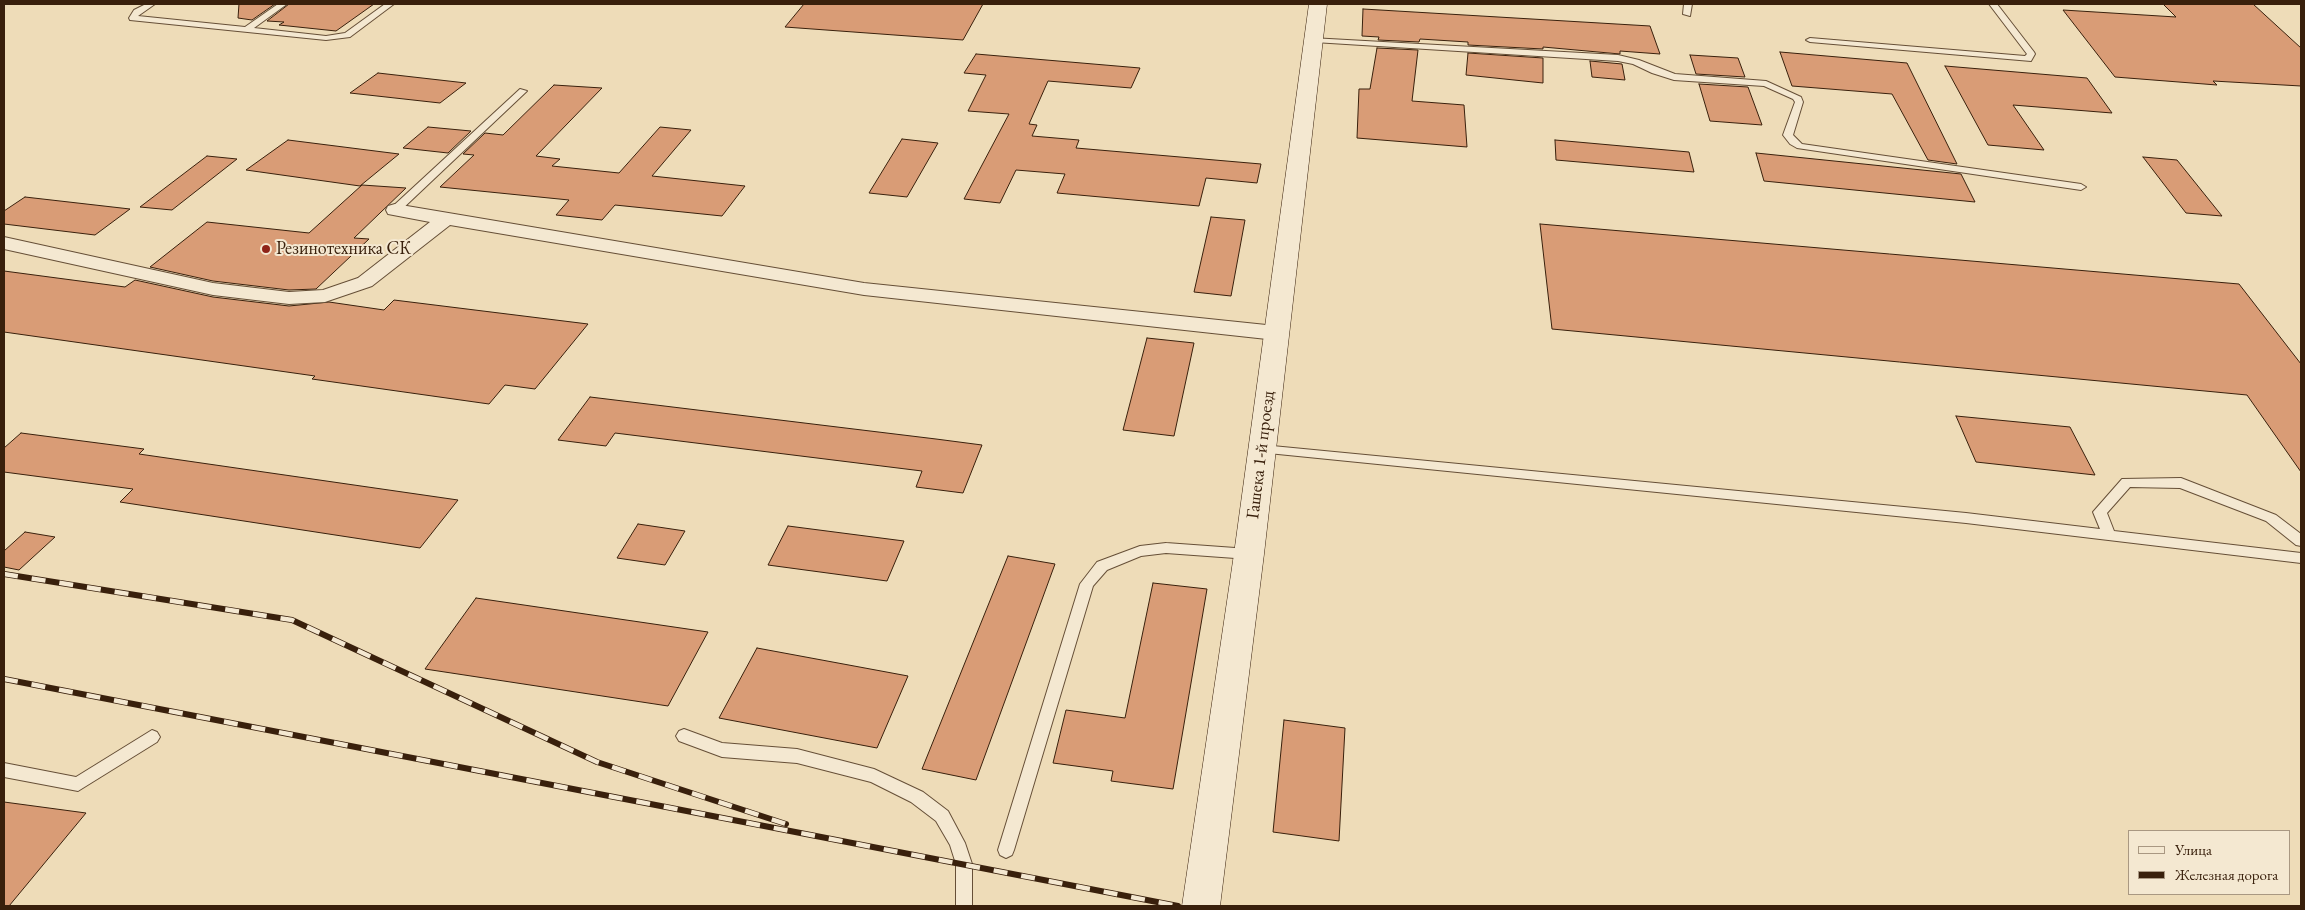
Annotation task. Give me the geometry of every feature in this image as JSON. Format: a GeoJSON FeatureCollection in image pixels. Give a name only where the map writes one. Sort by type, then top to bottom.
{"type":"FeatureCollection","features":[{"type":"Feature","properties":{"kind":"main road","name":"Гашека 1-й проезд"},"geometry":{"type":"LineString","coordinates":[[1201,906],[1249,554],[1318,4]]}},
{"type":"Feature","properties":{"kind":"street"},"geometry":{"type":"LineString","coordinates":[[395,210],[864,289],[1276,333]]}},
{"type":"Feature","properties":{"kind":"street"},"geometry":{"type":"LineString","coordinates":[[4,243],[213,289],[289,298],[325,296],[365,282],[446,218]]}},
{"type":"Feature","properties":{"kind":"lane"},"geometry":{"type":"LineString","coordinates":[[151,4],[137,12],[133,18],[326,38],[337,38],[347,35],[390,4]]}},
{"type":"Feature","properties":{"kind":"lane"},"geometry":{"type":"LineString","coordinates":[[246,30],[283,4]]}},
{"type":"Feature","properties":{"kind":"lane"},"geometry":{"type":"LineString","coordinates":[[1687,14],[1688,4]]}},
{"type":"Feature","properties":{"kind":"lane"},"geometry":{"type":"LineString","coordinates":[[1810,40],[2028,60],[2031,54],[1993,4]]}},
{"type":"Feature","properties":{"kind":"lane"},"geometry":{"type":"LineString","coordinates":[[1314,40],[1618,58],[1636,62],[1674,77],[1766,84],[1797,98],[1799,102],[1788,135],[1793,142],[1800,146],[2081,187]]}},
{"type":"Feature","properties":{"kind":"lane"},"geometry":{"type":"LineString","coordinates":[[395,210],[523,91]]}},
{"type":"Feature","properties":{"kind":"lane"},"geometry":{"type":"LineString","coordinates":[[1262,449],[1966,518],[2301,558]]}},
{"type":"Feature","properties":{"kind":"lane"},"geometry":{"type":"LineString","coordinates":[[2109,535],[2100,512],[2127,482],[2181,483],[2272,518],[2301,541]]}},
{"type":"Feature","properties":{"kind":"lane"},"geometry":{"type":"LineString","coordinates":[[1006,850],[1087,584],[1102,566],[1140,551],[1166,548],[1249,554]]}},
{"type":"Feature","properties":{"kind":"lane"},"geometry":{"type":"LineString","coordinates":[[684,736],[722,750],[797,756],[864,774],[917,797],[942,816],[957,843],[964,864],[964,906]]}},
{"type":"Feature","properties":{"kind":"lane"},"geometry":{"type":"LineString","coordinates":[[4,770],[78,784],[152,737]]}},
{"type":"Feature","properties":{"kind":"building"},"geometry":{"type":"Polygon","coordinates":[[[239,4],[275,4],[252,20],[238,18],[239,4]]]}},
{"type":"Feature","properties":{"kind":"building"},"geometry":{"type":"Polygon","coordinates":[[[289,4],[374,4],[336,31],[279,25],[284,22],[267,21],[289,4]]]}},
{"type":"Feature","properties":{"kind":"building"},"geometry":{"type":"Polygon","coordinates":[[[804,4],[983,4],[963,40],[785,27],[804,4]]]}},
{"type":"Feature","properties":{"kind":"building"},"geometry":{"type":"Polygon","coordinates":[[[2163,4],[2253,4],[2301,48],[2301,86],[2213,81],[2217,85],[2115,77],[2063,10],[2176,17],[2163,4]]]}},
{"type":"Feature","properties":{"kind":"building"},"geometry":{"type":"Polygon","coordinates":[[[1363,9],[1650,26],[1660,54],[1620,51],[1620,54],[1543,47],[1543,49],[1468,45],[1468,42],[1420,39],[1419,42],[1378,40],[1379,37],[1362,36],[1363,9]]]}},
{"type":"Feature","properties":{"kind":"building"},"geometry":{"type":"Polygon","coordinates":[[[1377,48],[1418,50],[1412,101],[1464,105],[1467,147],[1357,138],[1359,89],[1370,89],[1377,48]]]}},
{"type":"Feature","properties":{"kind":"building"},"geometry":{"type":"Polygon","coordinates":[[[1780,52],[1907,63],[1957,164],[1928,160],[1892,94],[1792,86],[1780,52]]]}},
{"type":"Feature","properties":{"kind":"building"},"geometry":{"type":"Polygon","coordinates":[[[1468,53],[1543,58],[1543,83],[1466,75],[1468,53]]]}},
{"type":"Feature","properties":{"kind":"building"},"geometry":{"type":"Polygon","coordinates":[[[976,54],[1140,68],[1131,88],[1048,81],[1029,124],[1037,125],[1032,136],[1079,140],[1076,148],[1261,164],[1257,183],[1206,178],[1199,206],[1057,193],[1065,174],[1016,170],[1000,203],[964,199],[1009,114],[968,111],[986,75],[964,73],[976,54]]]}},
{"type":"Feature","properties":{"kind":"building"},"geometry":{"type":"Polygon","coordinates":[[[1690,55],[1738,58],[1745,77],[1696,74],[1690,55]]]}},
{"type":"Feature","properties":{"kind":"building"},"geometry":{"type":"Polygon","coordinates":[[[1590,61],[1622,64],[1625,80],[1592,77],[1590,61]]]}},
{"type":"Feature","properties":{"kind":"building"},"geometry":{"type":"Polygon","coordinates":[[[1945,66],[2087,78],[2112,113],[2013,105],[2044,150],[1988,145],[1945,66]]]}},
{"type":"Feature","properties":{"kind":"building"},"geometry":{"type":"Polygon","coordinates":[[[378,73],[466,83],[440,103],[350,93],[378,73]]]}},
{"type":"Feature","properties":{"kind":"building"},"geometry":{"type":"Polygon","coordinates":[[[1699,84],[1748,87],[1762,125],[1710,121],[1699,84]]]}},
{"type":"Feature","properties":{"kind":"building"},"geometry":{"type":"Polygon","coordinates":[[[554,85],[602,88],[536,156],[560,159],[552,166],[619,173],[660,127],[691,130],[652,176],[745,186],[722,216],[615,205],[602,220],[556,215],[569,200],[440,187],[474,155],[463,154],[485,133],[503,135],[554,85]]]}},
{"type":"Feature","properties":{"kind":"building"},"geometry":{"type":"Polygon","coordinates":[[[428,127],[471,131],[448,153],[403,148],[428,127]]]}},
{"type":"Feature","properties":{"kind":"building"},"geometry":{"type":"Polygon","coordinates":[[[902,139],[938,143],[907,197],[869,193],[902,139]]]}},
{"type":"Feature","properties":{"kind":"building"},"geometry":{"type":"Polygon","coordinates":[[[288,140],[399,154],[360,186],[246,170],[288,140]]]}},
{"type":"Feature","properties":{"kind":"building"},"geometry":{"type":"Polygon","coordinates":[[[1555,140],[1689,152],[1694,172],[1556,160],[1555,140]]]}},
{"type":"Feature","properties":{"kind":"building"},"geometry":{"type":"Polygon","coordinates":[[[1756,153],[1961,174],[1975,202],[1764,181],[1756,153]]]}},
{"type":"Feature","properties":{"kind":"building"},"geometry":{"type":"Polygon","coordinates":[[[207,156],[237,159],[172,210],[140,207],[207,156]]]}},
{"type":"Feature","properties":{"kind":"building"},"geometry":{"type":"Polygon","coordinates":[[[2143,157],[2177,160],[2222,216],[2186,213],[2143,157]]]}},
{"type":"Feature","properties":{"kind":"building"},"geometry":{"type":"Polygon","coordinates":[[[362,185],[406,188],[354,238],[369,239],[316,289],[289,290],[213,281],[150,267],[207,222],[309,233],[362,185]]]}},
{"type":"Feature","properties":{"kind":"building"},"geometry":{"type":"Polygon","coordinates":[[[25,197],[130,209],[95,235],[4,224],[4,211],[25,197]]]}},
{"type":"Feature","properties":{"kind":"building"},"geometry":{"type":"Polygon","coordinates":[[[1211,217],[1245,220],[1231,296],[1194,292],[1211,217]]]}},
{"type":"Feature","properties":{"kind":"building"},"geometry":{"type":"Polygon","coordinates":[[[1540,224],[2239,284],[2301,364],[2301,472],[2247,395],[1552,329],[1540,224]]]}},
{"type":"Feature","properties":{"kind":"building"},"geometry":{"type":"Polygon","coordinates":[[[4,271],[125,287],[135,280],[213,297],[289,306],[329,302],[384,310],[394,300],[588,324],[535,389],[505,385],[489,404],[312,379],[315,376],[4,332],[4,271]]]}},
{"type":"Feature","properties":{"kind":"building"},"geometry":{"type":"Polygon","coordinates":[[[1147,338],[1194,343],[1174,436],[1123,430],[1147,338]]]}},
{"type":"Feature","properties":{"kind":"building"},"geometry":{"type":"Polygon","coordinates":[[[590,397],[982,445],[963,493],[916,487],[922,471],[615,433],[606,446],[558,440],[590,397]]]}},
{"type":"Feature","properties":{"kind":"building"},"geometry":{"type":"Polygon","coordinates":[[[1956,416],[2070,427],[2095,475],[1976,462],[1956,416]]]}},
{"type":"Feature","properties":{"kind":"building"},"geometry":{"type":"Polygon","coordinates":[[[21,433],[144,449],[139,454],[458,500],[420,548],[120,502],[133,489],[4,472],[4,448],[21,433]]]}},
{"type":"Feature","properties":{"kind":"building"},"geometry":{"type":"Polygon","coordinates":[[[638,524],[685,531],[665,565],[617,558],[638,524]]]}},
{"type":"Feature","properties":{"kind":"building"},"geometry":{"type":"Polygon","coordinates":[[[788,526],[904,541],[887,581],[768,565],[788,526]]]}},
{"type":"Feature","properties":{"kind":"building"},"geometry":{"type":"Polygon","coordinates":[[[25,532],[55,537],[19,570],[4,567],[4,551],[25,532]]]}},
{"type":"Feature","properties":{"kind":"building"},"geometry":{"type":"Polygon","coordinates":[[[1008,556],[1055,564],[976,780],[922,769],[1008,556]]]}},
{"type":"Feature","properties":{"kind":"building"},"geometry":{"type":"Polygon","coordinates":[[[1153,583],[1207,589],[1173,789],[1111,781],[1113,771],[1053,763],[1066,710],[1125,718],[1153,583]]]}},
{"type":"Feature","properties":{"kind":"building"},"geometry":{"type":"Polygon","coordinates":[[[476,598],[708,632],[668,706],[425,669],[476,598]]]}},
{"type":"Feature","properties":{"kind":"building"},"geometry":{"type":"Polygon","coordinates":[[[757,648],[908,676],[877,748],[719,718],[757,648]]]}},
{"type":"Feature","properties":{"kind":"building"},"geometry":{"type":"Polygon","coordinates":[[[1284,720],[1345,728],[1339,841],[1273,832],[1284,720]]]}},
{"type":"Feature","properties":{"kind":"building"},"geometry":{"type":"Polygon","coordinates":[[[4,802],[86,813],[9,906],[4,906],[4,802]]]}},
{"type":"Feature","properties":{"kind":"railway"},"geometry":{"type":"LineString","coordinates":[[4,574],[292,620],[597,762],[786,824]]}},
{"type":"Feature","properties":{"kind":"railway"},"geometry":{"type":"LineString","coordinates":[[4,679],[1178,906]]}},
{"type":"Feature","properties":{"kind":"place","name":"Резинотехника СК"},"geometry":{"type":"Point","coordinates":[266,249]}}]}
